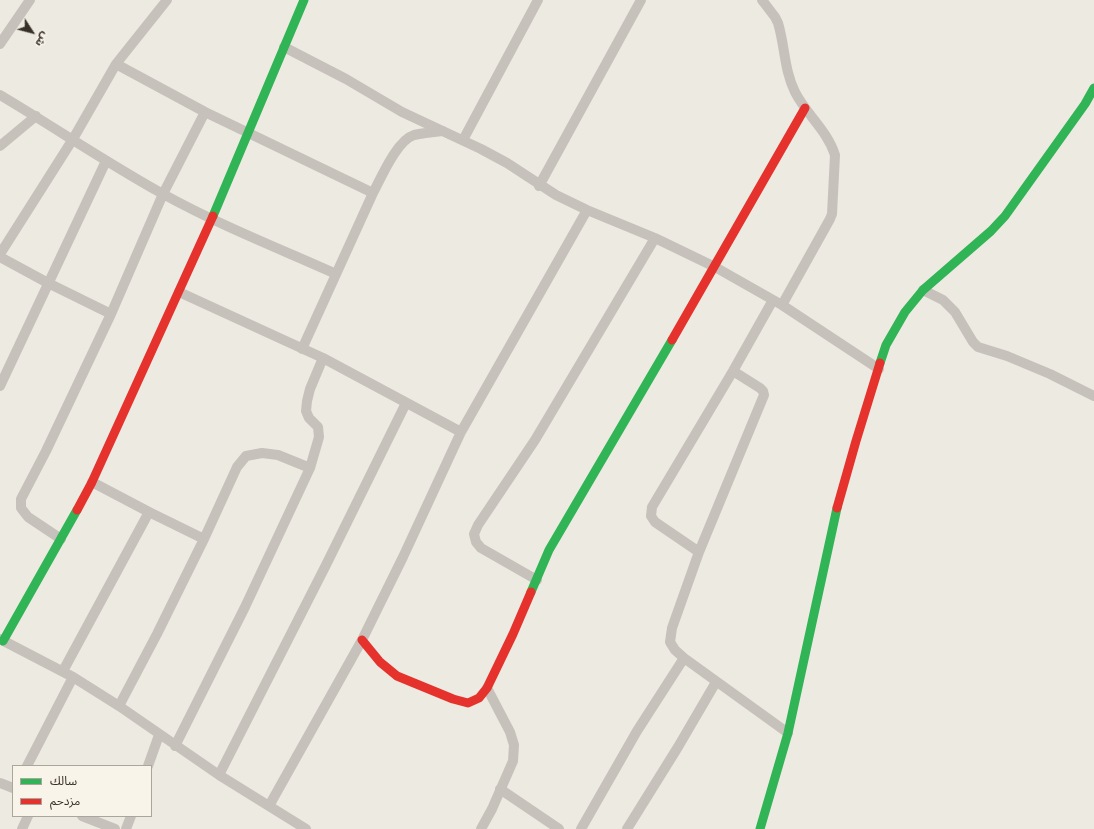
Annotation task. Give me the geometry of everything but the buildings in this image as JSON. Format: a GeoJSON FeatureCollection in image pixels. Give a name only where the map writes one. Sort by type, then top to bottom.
{"type":"FeatureCollection","features":[{"type":"Feature","properties":{"kind":"street"},"geometry":{"type":"LineString","coordinates":[[0,44],[30,0]]}},
{"type":"Feature","properties":{"kind":"street"},"geometry":{"type":"LineString","coordinates":[[111,314],[48,283],[0,256],[73,139],[116,64],[167,0]]}},
{"type":"Feature","properties":{"kind":"street"},"geometry":{"type":"LineString","coordinates":[[304,0],[212,219],[92,482],[61,539],[2,640],[73,677],[119,706],[219,775],[306,829]]}},
{"type":"Feature","properties":{"kind":"street"},"geometry":{"type":"LineString","coordinates":[[463,140],[538,0]]}},
{"type":"Feature","properties":{"kind":"street"},"geometry":{"type":"LineString","coordinates":[[539,186],[641,0]]}},
{"type":"Feature","properties":{"kind":"street"},"geometry":{"type":"LineString","coordinates":[[699,552],[654,522],[651,516],[652,507],[733,370],[778,303],[832,214],[835,154],[826,136],[800,102],[790,80],[778,23],[762,0]]}},
{"type":"Feature","properties":{"kind":"street"},"geometry":{"type":"LineString","coordinates":[[284,47],[402,112],[463,140],[507,163],[539,186],[556,195],[587,210],[655,238],[714,267],[778,303],[879,369]]}},
{"type":"Feature","properties":{"kind":"street"},"geometry":{"type":"LineString","coordinates":[[116,64],[205,112],[373,193]]}},
{"type":"Feature","properties":{"kind":"street"},"geometry":{"type":"LineString","coordinates":[[760,829],[788,733],[838,504],[886,345],[894,328],[923,290],[991,231],[1005,216],[1081,111],[1094,88]]}},
{"type":"Feature","properties":{"kind":"street"},"geometry":{"type":"LineString","coordinates":[[0,95],[73,139],[106,161],[163,194],[212,219],[336,274]]}},
{"type":"Feature","properties":{"kind":"street"},"geometry":{"type":"LineString","coordinates":[[362,640],[380,662],[397,676],[453,698],[468,703],[479,698],[488,688],[549,550],[805,108]]}},
{"type":"Feature","properties":{"kind":"street"},"geometry":{"type":"LineString","coordinates":[[61,539],[28,517],[21,508],[21,499],[111,314],[163,194],[205,112]]}},
{"type":"Feature","properties":{"kind":"street"},"geometry":{"type":"LineString","coordinates":[[0,146],[36,116]]}},
{"type":"Feature","properties":{"kind":"street"},"geometry":{"type":"LineString","coordinates":[[302,349],[373,193],[390,162],[403,142],[414,135],[442,131]]}},
{"type":"Feature","properties":{"kind":"street"},"geometry":{"type":"LineString","coordinates":[[0,386],[106,161]]}},
{"type":"Feature","properties":{"kind":"street"},"geometry":{"type":"LineString","coordinates":[[269,806],[362,640],[403,557],[461,432],[587,210]]}},
{"type":"Feature","properties":{"kind":"street"},"geometry":{"type":"LineString","coordinates":[[537,580],[481,548],[476,542],[474,534],[535,440],[655,238]]}},
{"type":"Feature","properties":{"kind":"street"},"geometry":{"type":"LineString","coordinates":[[923,290],[943,300],[955,312],[973,342],[978,347],[1007,356],[1050,374],[1094,396]]}},
{"type":"Feature","properties":{"kind":"street"},"geometry":{"type":"LineString","coordinates":[[179,292],[322,358],[461,432]]}},
{"type":"Feature","properties":{"kind":"street"},"geometry":{"type":"LineString","coordinates":[[175,746],[245,607],[310,468],[319,437],[318,427],[309,418],[306,411],[310,389],[322,358]]}},
{"type":"Feature","properties":{"kind":"street"},"geometry":{"type":"LineString","coordinates":[[733,370],[760,388],[764,395],[699,552],[672,628],[670,642],[675,650],[684,658],[788,733]]}},
{"type":"Feature","properties":{"kind":"street"},"geometry":{"type":"LineString","coordinates":[[219,775],[326,565],[406,403]]}},
{"type":"Feature","properties":{"kind":"street"},"geometry":{"type":"LineString","coordinates":[[119,706],[157,634],[204,539],[237,467],[246,456],[262,453],[278,455],[310,468]]}},
{"type":"Feature","properties":{"kind":"street"},"geometry":{"type":"LineString","coordinates":[[92,482],[204,539]]}},
{"type":"Feature","properties":{"kind":"street"},"geometry":{"type":"LineString","coordinates":[[63,671],[149,512]]}},
{"type":"Feature","properties":{"kind":"street"},"geometry":{"type":"LineString","coordinates":[[581,829],[637,731],[684,658]]}},
{"type":"Feature","properties":{"kind":"street"},"geometry":{"type":"LineString","coordinates":[[28,765],[73,677]]}},
{"type":"Feature","properties":{"kind":"street"},"geometry":{"type":"LineString","coordinates":[[627,829],[716,682]]}},
{"type":"Feature","properties":{"kind":"street"},"geometry":{"type":"LineString","coordinates":[[481,829],[492,809],[513,761],[514,744],[510,732],[488,688]]}},
{"type":"Feature","properties":{"kind":"street"},"geometry":{"type":"LineString","coordinates":[[148,765],[159,735]]}},
{"type":"Feature","properties":{"kind":"street"},"geometry":{"type":"LineString","coordinates":[[0,783],[12,788]]}},
{"type":"Feature","properties":{"kind":"street"},"geometry":{"type":"LineString","coordinates":[[500,789],[559,829]]}},
{"type":"Feature","properties":{"kind":"street"},"geometry":{"type":"LineString","coordinates":[[22,829],[28,817]]}},
{"type":"Feature","properties":{"kind":"street"},"geometry":{"type":"LineString","coordinates":[[85,817],[115,829]]}},
{"type":"Feature","properties":{"kind":"street"},"geometry":{"type":"LineString","coordinates":[[126,829],[131,817]]}},
{"type":"Feature","properties":{"kind":"traffic: fast"},"geometry":{"type":"LineString","coordinates":[[213,216],[304,0]]}},
{"type":"Feature","properties":{"kind":"traffic: fast"},"geometry":{"type":"LineString","coordinates":[[880,363],[886,345],[905,312],[923,290],[991,231],[1005,216],[1085,104],[1094,88]]}},
{"type":"Feature","properties":{"kind":"traffic: fast"},"geometry":{"type":"LineString","coordinates":[[531,592],[549,550],[672,340]]}},
{"type":"Feature","properties":{"kind":"traffic: fast"},"geometry":{"type":"LineString","coordinates":[[760,829],[788,733],[837,508]]}},
{"type":"Feature","properties":{"kind":"traffic: fast"},"geometry":{"type":"LineString","coordinates":[[3,641],[77,510]]}},
{"type":"Feature","properties":{"kind":"traffic: jam"},"geometry":{"type":"LineString","coordinates":[[672,340],[805,108]]}},
{"type":"Feature","properties":{"kind":"traffic: jam"},"geometry":{"type":"LineString","coordinates":[[77,510],[92,482],[213,216]]}},
{"type":"Feature","properties":{"kind":"traffic: jam"},"geometry":{"type":"LineString","coordinates":[[837,508],[880,363]]}},
{"type":"Feature","properties":{"kind":"traffic: jam"},"geometry":{"type":"LineString","coordinates":[[362,640],[380,662],[397,676],[453,699],[468,703],[479,698],[487,688],[531,592]]}}]}
